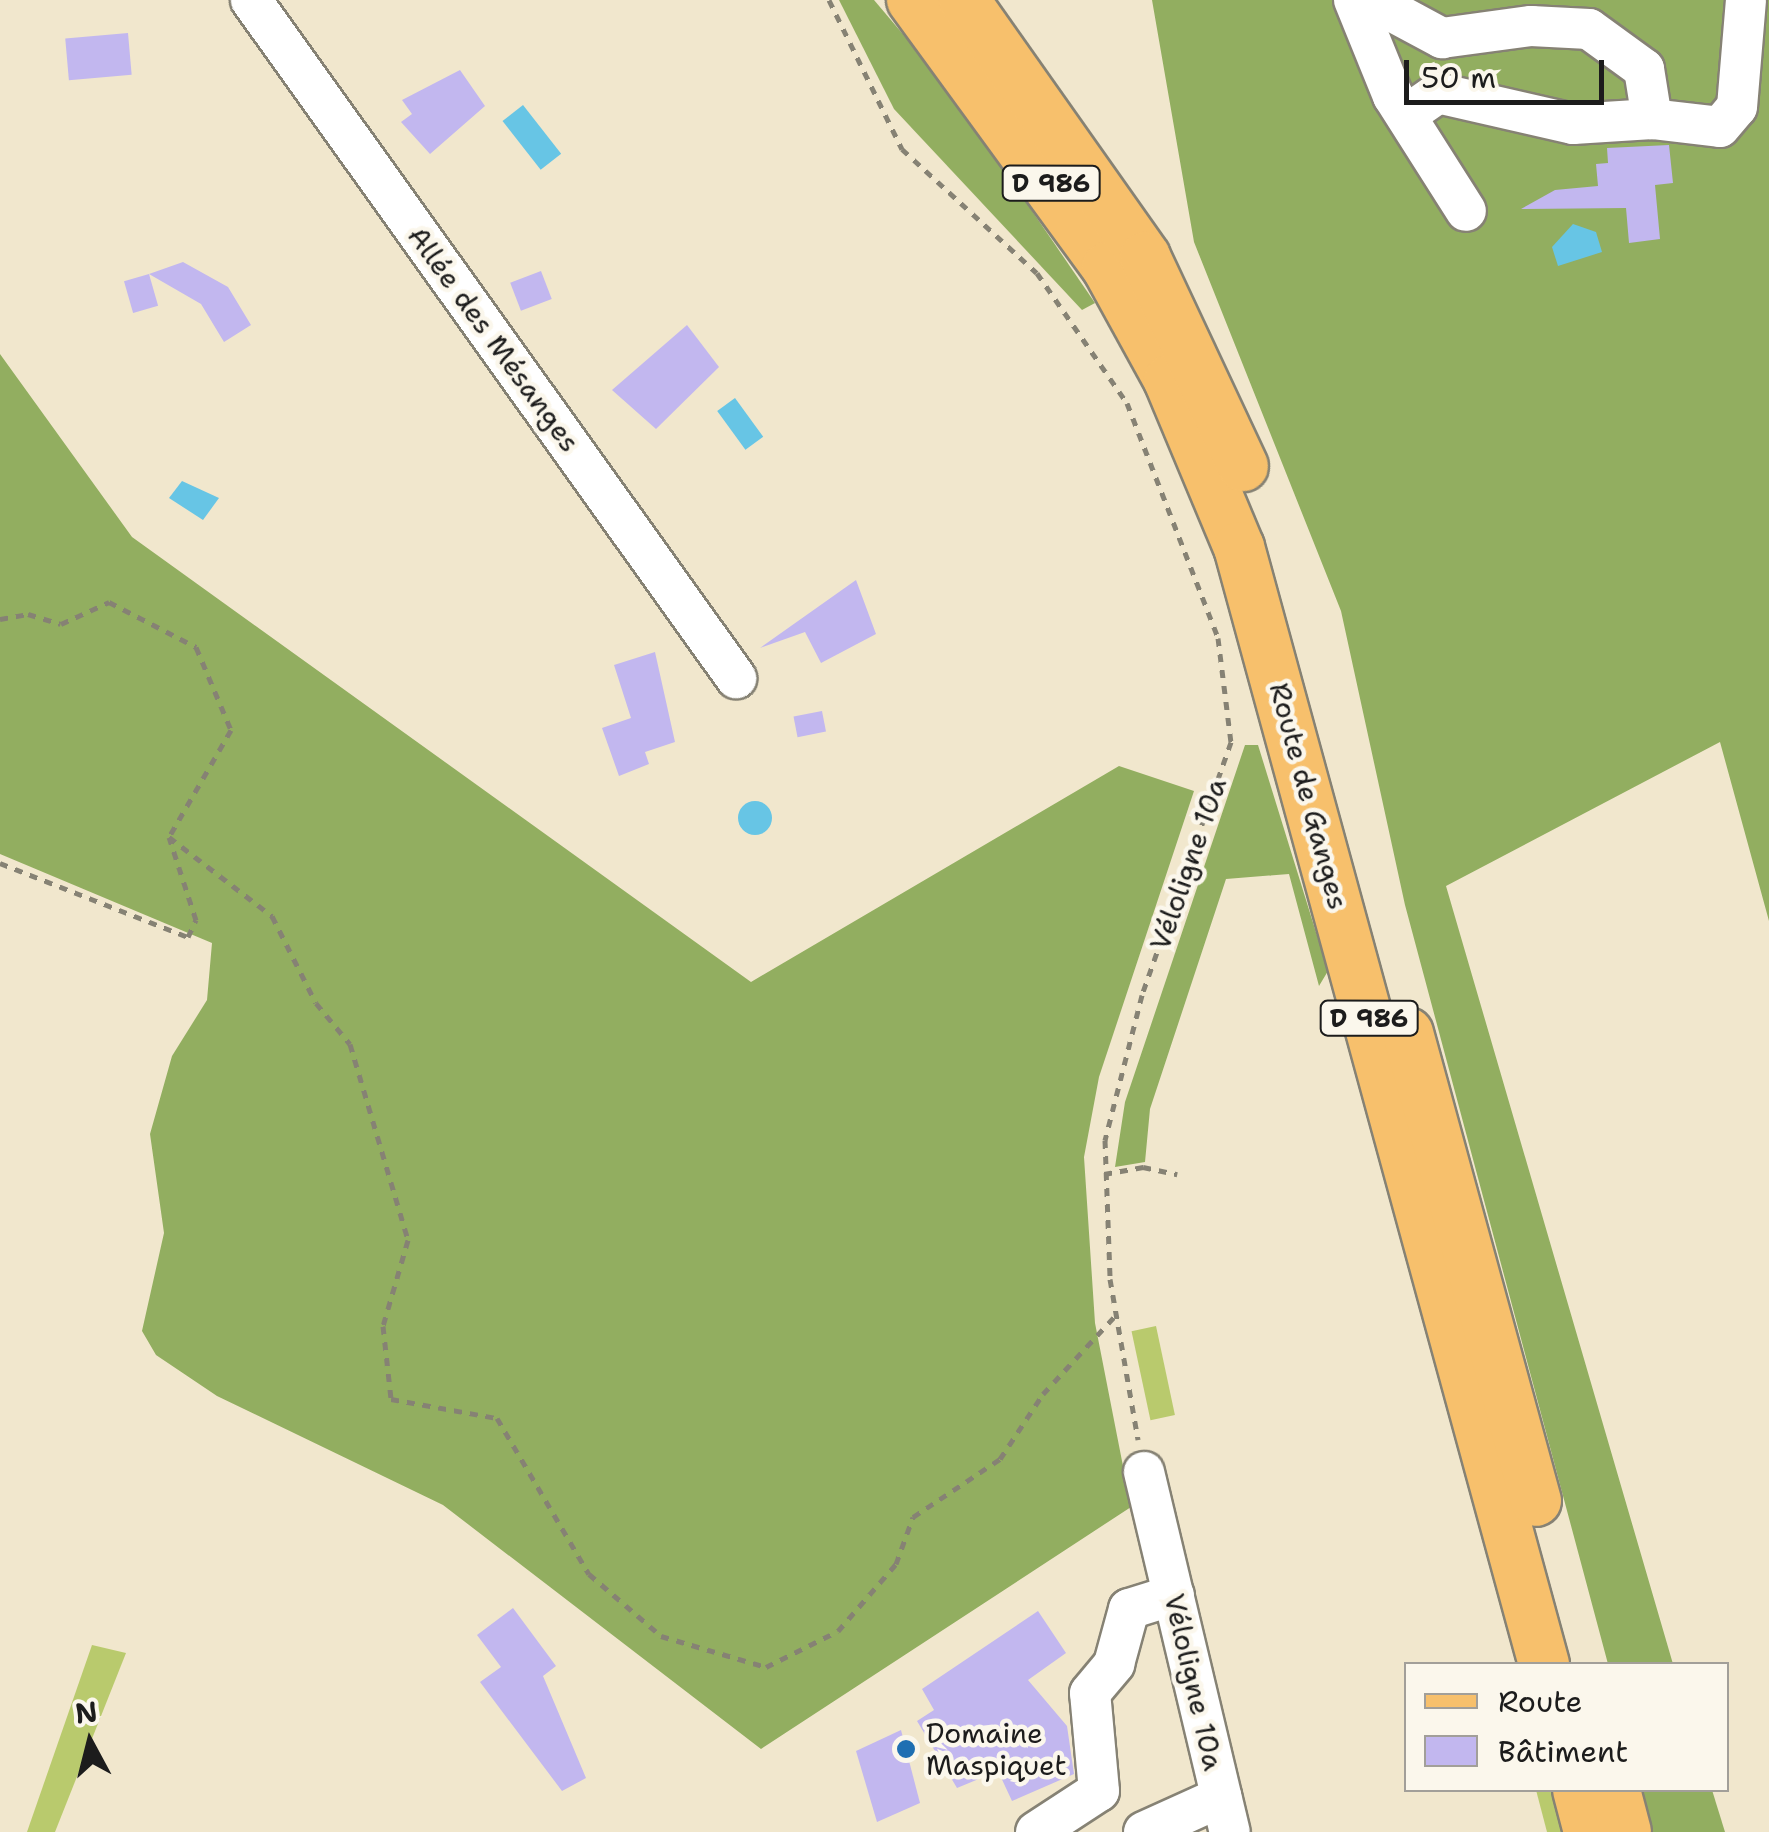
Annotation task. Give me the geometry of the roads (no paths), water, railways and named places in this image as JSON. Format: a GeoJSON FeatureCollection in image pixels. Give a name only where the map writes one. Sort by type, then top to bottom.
{"type":"FeatureCollection","features":[{"type":"Feature","properties":{"kind":"main road","name":"Route de Ganges"},"geometry":{"type":"LineString","coordinates":[[912,0],[1107,267],[1177,396],[1240,547],[1542,1662]]}},
{"type":"Feature","properties":{"kind":"main road","name":"Route de Ganges"},"geometry":{"type":"LineString","coordinates":[[964,0],[1146,257],[1214,391],[1256,501],[1579,1662]]}},
{"type":"Feature","properties":{"kind":"main road"},"geometry":{"type":"LineString","coordinates":[[1568,1792],[1578,1832]]}},
{"type":"Feature","properties":{"kind":"main road"},"geometry":{"type":"LineString","coordinates":[[1579,1792],[1589,1832]]}},
{"type":"Feature","properties":{"kind":"main road"},"geometry":{"type":"LineString","coordinates":[[1616,1792],[1626,1832]]}},
{"type":"Feature","properties":{"kind":"street","name":"Allée des Mésanges"},"geometry":{"type":"LineString","coordinates":[[251,0],[736,678]]}},
{"type":"Feature","properties":{"kind":"street"},"geometry":{"type":"LineString","coordinates":[[1354,0],[1408,114],[1466,211]]}},
{"type":"Feature","properties":{"kind":"street"},"geometry":{"type":"LineString","coordinates":[[1371,0],[1442,38],[1531,26],[1589,30],[1644,69],[1652,119]]}},
{"type":"Feature","properties":{"kind":"street"},"geometry":{"type":"LineString","coordinates":[[1408,114],[1438,93],[1573,124],[1652,119],[1720,128],[1737,107],[1746,0]]}},
{"type":"Feature","properties":{"kind":"street","name":"Véloligne 10a"},"geometry":{"type":"LineString","coordinates":[[1144,1472],[1226,1815]]}},
{"type":"Feature","properties":{"kind":"street"},"geometry":{"type":"LineString","coordinates":[[1036,1832],[1099,1791],[1090,1693],[1114,1664],[1129,1608],[1174,1596]]}},
{"type":"Feature","properties":{"kind":"street"},"geometry":{"type":"LineString","coordinates":[[1144,1832],[1226,1815]]}},
{"type":"Feature","properties":{"kind":"water"},"geometry":{"type":"Polygon","coordinates":[[[523,105],[561,154],[541,170],[503,121],[523,105]]]}},
{"type":"Feature","properties":{"kind":"water"},"geometry":{"type":"Polygon","coordinates":[[[1573,224],[1596,232],[1602,252],[1558,266],[1552,247],[1573,224]]]}},
{"type":"Feature","properties":{"kind":"water"},"geometry":{"type":"Polygon","coordinates":[[[735,398],[763,437],[745,450],[717,411],[735,398]]]}},
{"type":"Feature","properties":{"kind":"water"},"geometry":{"type":"Polygon","coordinates":[[[182,481],[219,498],[203,520],[169,498],[182,481]]]}},
{"type":"Feature","properties":{"kind":"water"},"geometry":{"type":"Polygon","coordinates":[[[755,801],[767,806],[772,818],[767,830],[755,835],[743,830],[738,818],[743,806],[755,801]]]}},
{"type":"Feature","properties":{"kind":"place","name":"Domaine Maspiquet"},"geometry":{"type":"Point","coordinates":[906,1749]}}]}
